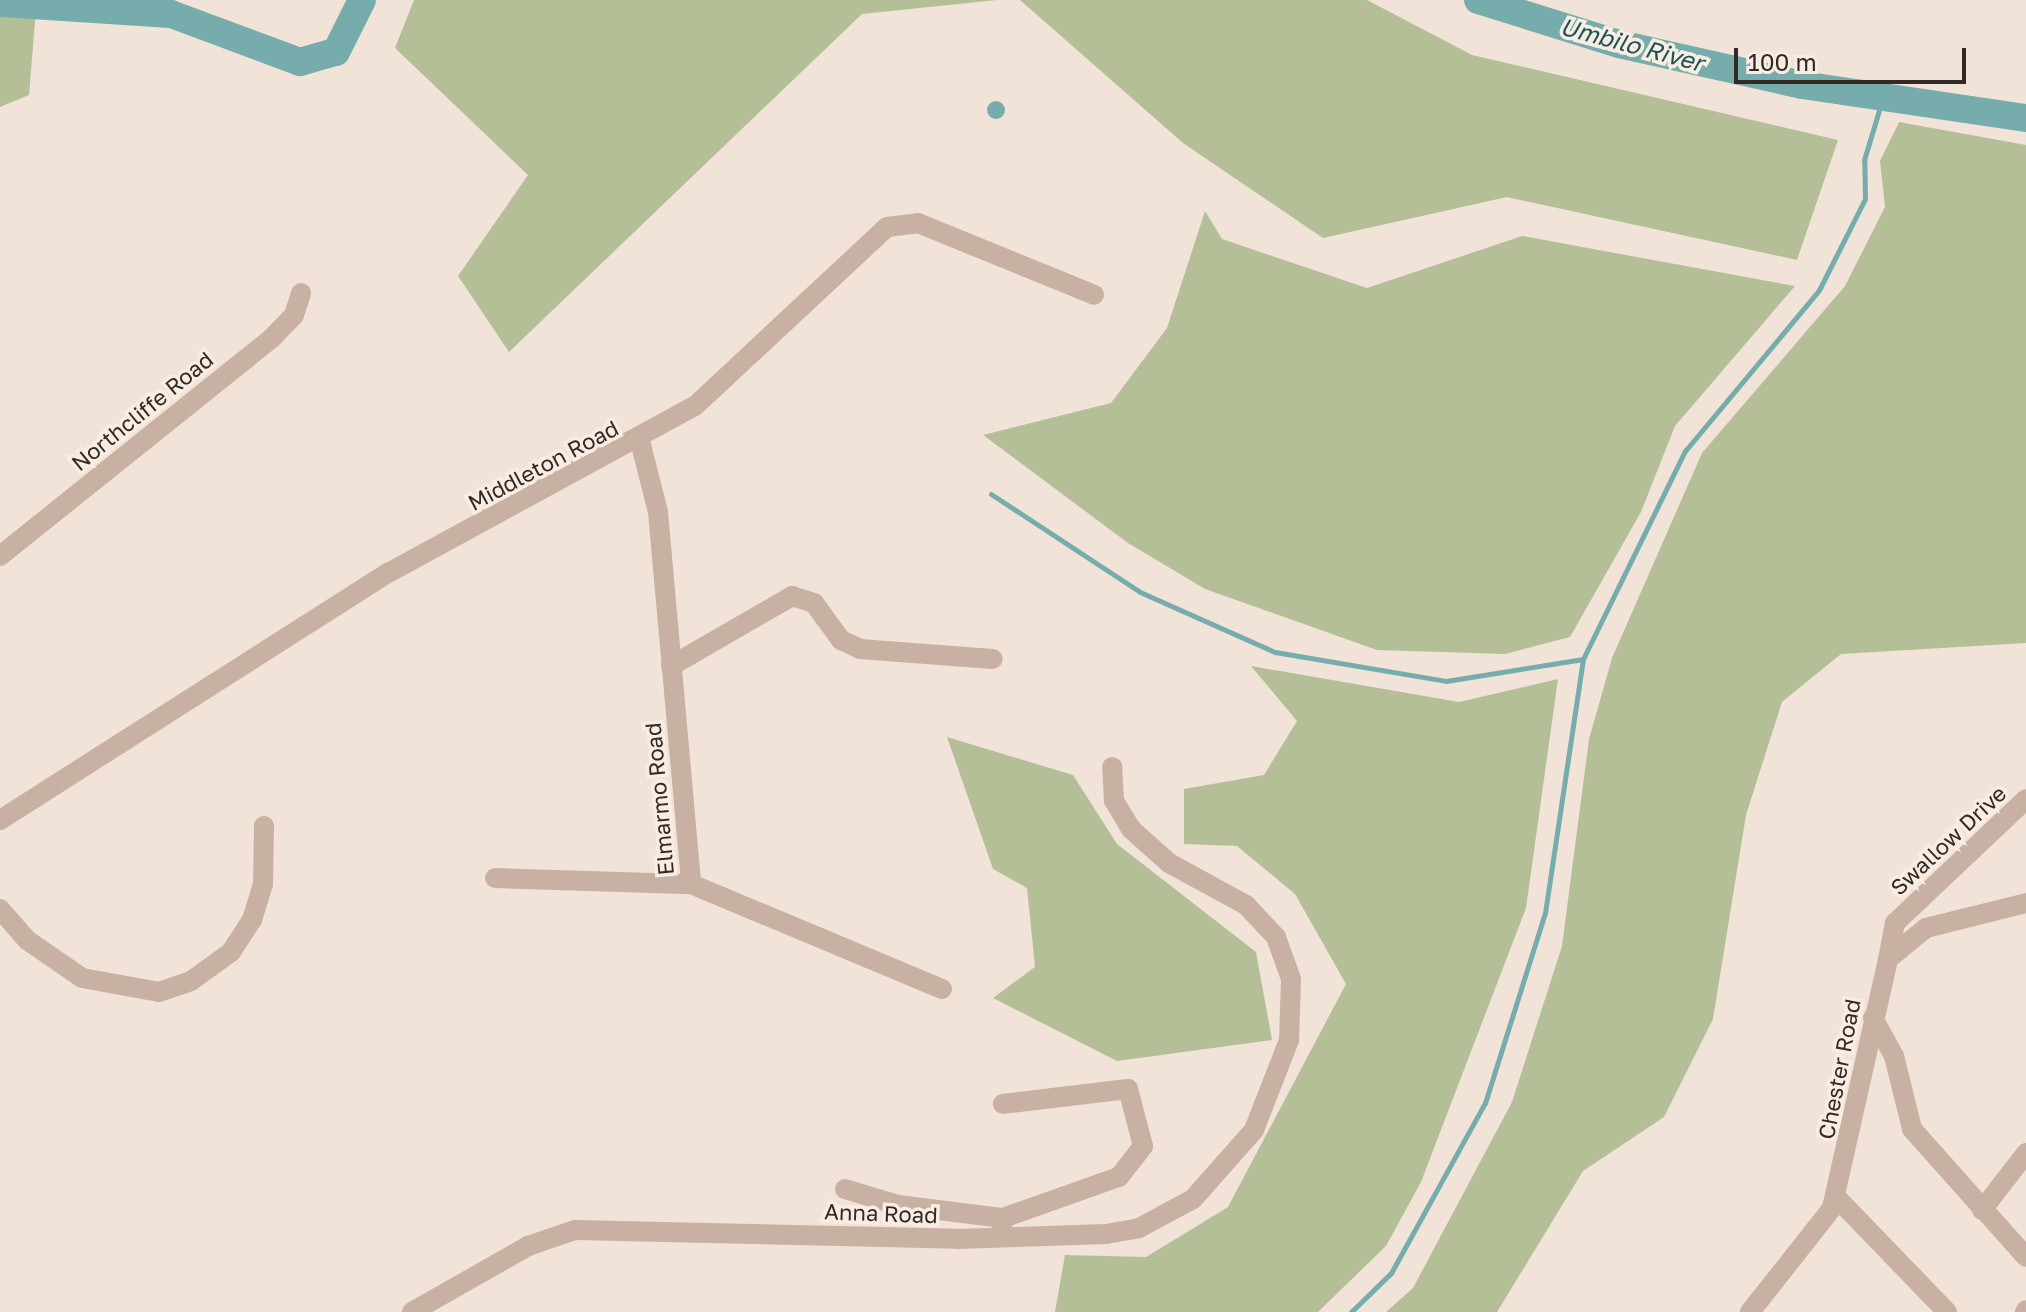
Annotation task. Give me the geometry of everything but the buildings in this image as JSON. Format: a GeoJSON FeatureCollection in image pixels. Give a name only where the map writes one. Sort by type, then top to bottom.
{"type":"FeatureCollection","features":[{"type":"Feature","properties":{"kind":"street","name":"Middleton Road"},"geometry":{"type":"LineString","coordinates":[[0,820],[390,572],[640,441],[703,401],[895,224],[931,227],[1094,295]]}},
{"type":"Feature","properties":{"kind":"street","name":"Northcliffe Road"},"geometry":{"type":"LineString","coordinates":[[0,556],[271,339],[294,315],[301,293]]}},
{"type":"Feature","properties":{"kind":"street","name":"Elmarmo Road"},"geometry":{"type":"LineString","coordinates":[[640,441],[658,512],[691,884],[942,989]]}},
{"type":"Feature","properties":{"kind":"street"},"geometry":{"type":"LineString","coordinates":[[671,666],[792,596],[814,603],[841,640],[860,649],[993,659]]}},
{"type":"Feature","properties":{"kind":"street","name":"Anna Road"},"geometry":{"type":"LineString","coordinates":[[412,1312],[528,1246],[575,1230],[1002,1228],[1125,1232],[1193,1199],[1246,1144],[1283,1061],[1293,999],[1276,937],[1246,905],[1138,837],[1114,801],[1112,767]]}},
{"type":"Feature","properties":{"kind":"street","name":"Swallow Drive"},"geometry":{"type":"LineString","coordinates":[[1888,959],[1899,919],[2026,799]]}},
{"type":"Feature","properties":{"kind":"street"},"geometry":{"type":"LineString","coordinates":[[0,909],[27,940],[82,978],[159,992],[191,981],[231,952],[252,920],[263,884],[264,826]]}},
{"type":"Feature","properties":{"kind":"street"},"geometry":{"type":"LineString","coordinates":[[495,878],[691,884]]}},
{"type":"Feature","properties":{"kind":"street"},"geometry":{"type":"LineString","coordinates":[[1888,959],[1926,928],[2026,903]]}},
{"type":"Feature","properties":{"kind":"street","name":"Chester Road"},"geometry":{"type":"LineString","coordinates":[[1750,1312],[1836,1197],[1888,959]]}},
{"type":"Feature","properties":{"kind":"street"},"geometry":{"type":"LineString","coordinates":[[1873,1018],[1894,1056],[1912,1129],[2026,1257]]}},
{"type":"Feature","properties":{"kind":"street"},"geometry":{"type":"LineString","coordinates":[[845,1189],[898,1205],[1002,1228],[1119,1177],[1143,1146],[1128,1089],[1003,1104]]}},
{"type":"Feature","properties":{"kind":"street"},"geometry":{"type":"LineString","coordinates":[[1982,1210],[2024,1158]]}},
{"type":"Feature","properties":{"kind":"street"},"geometry":{"type":"LineString","coordinates":[[1836,1197],[1947,1312]]}},
{"type":"Feature","properties":{"kind":"green space"},"geometry":{"type":"Polygon","coordinates":[[[414,0],[997,0],[862,14],[509,352],[458,276],[528,175],[395,48],[414,0]]]}},
{"type":"Feature","properties":{"kind":"green space"},"geometry":{"type":"Polygon","coordinates":[[[1020,0],[1367,0],[1472,55],[1838,140],[1797,260],[1507,197],[1323,238],[1183,143],[1020,0]]]}},
{"type":"Feature","properties":{"kind":"green space"},"geometry":{"type":"Polygon","coordinates":[[[36,10],[29,95],[0,107],[0,13],[36,10]]]}},
{"type":"Feature","properties":{"kind":"green space"},"geometry":{"type":"Polygon","coordinates":[[[1899,122],[2026,145],[2026,643],[1841,654],[1782,702],[1746,815],[1713,1019],[1664,1117],[1583,1171],[1497,1312],[1386,1312],[1413,1288],[1512,1102],[1562,946],[1589,739],[1612,658],[1702,453],[1845,286],[1885,207],[1880,161],[1899,122]]]}},
{"type":"Feature","properties":{"kind":"green space"},"geometry":{"type":"Polygon","coordinates":[[[1205,211],[1222,239],[1367,288],[1522,236],[1795,286],[1675,426],[1641,512],[1570,637],[1505,654],[1377,650],[1205,589],[1128,543],[983,435],[1111,403],[1167,328],[1205,211]]]}},
{"type":"Feature","properties":{"kind":"green space"},"geometry":{"type":"Polygon","coordinates":[[[1251,666],[1459,702],[1558,679],[1526,908],[1421,1182],[1386,1246],[1318,1312],[1055,1312],[1065,1255],[1146,1257],[1228,1207],[1346,984],[1295,894],[1237,846],[1184,844],[1184,789],[1264,775],[1297,721],[1251,666]]]}},
{"type":"Feature","properties":{"kind":"green space"},"geometry":{"type":"Polygon","coordinates":[[[947,737],[1073,775],[1117,844],[1256,952],[1272,1040],[1117,1061],[993,998],[1035,967],[1027,888],[993,869],[947,737]]]}},
{"type":"Feature","properties":{"kind":"water"},"geometry":{"type":"Polygon","coordinates":[[[996,101],[1005,110],[996,119],[987,110],[996,101]]]}},
{"type":"Feature","properties":{"kind":"waterway"},"geometry":{"type":"LineString","coordinates":[[166,0],[171,14]]}},
{"type":"Feature","properties":{"kind":"waterway","name":"Umbilo River"},"geometry":{"type":"LineString","coordinates":[[0,3],[171,14],[300,62],[336,52],[362,0]]}},
{"type":"Feature","properties":{"kind":"waterway","name":"Umbilo River"},"geometry":{"type":"LineString","coordinates":[[1478,0],[1619,44],[1802,85],[2026,118]]}},
{"type":"Feature","properties":{"kind":"waterway"},"geometry":{"type":"LineString","coordinates":[[1351,1312],[1391,1273],[1485,1103],[1545,913],[1583,659],[1685,451],[1819,290],[1865,199],[1864,160],[1883,97]]}},
{"type":"Feature","properties":{"kind":"waterway"},"geometry":{"type":"LineString","coordinates":[[991,494],[1140,592],[1275,652],[1446,681],[1583,659]]}}]}
